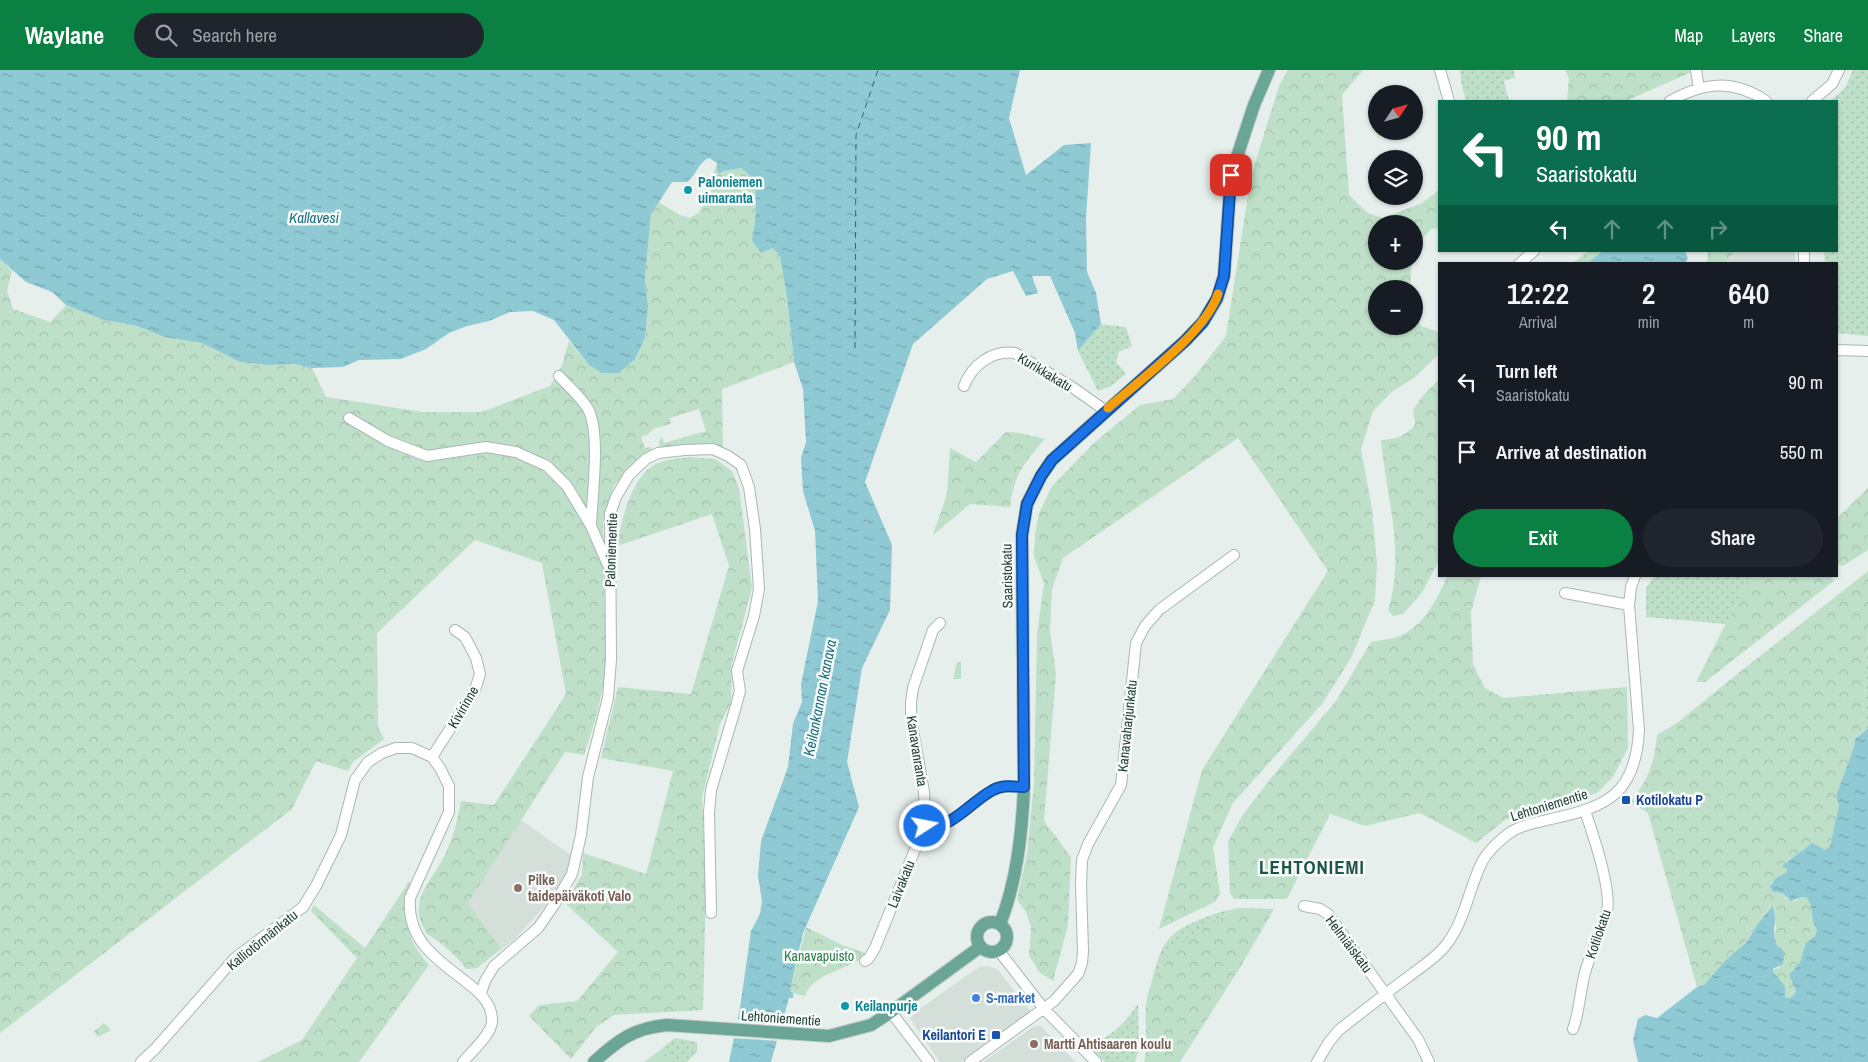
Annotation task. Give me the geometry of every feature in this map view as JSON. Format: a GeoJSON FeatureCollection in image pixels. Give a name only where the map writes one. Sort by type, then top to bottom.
{"type":"FeatureCollection","features":[{"type":"Feature","properties":{"kind":"main road","name":"Saaristokatu"},"geometry":{"type":"LineString","coordinates":[[1000,924],[1014,872],[1023,826],[1022,535],[1027,504],[1041,476],[1052,460],[1185,341],[1203,322],[1217,298],[1224,276],[1231,175],[1254,106],[1269,70]]}},
{"type":"Feature","properties":{"kind":"main road"},"geometry":{"type":"LineString","coordinates":[[988,923],[1000,924],[1004,927],[1007,936],[1005,945],[999,951],[987,952],[980,947],[976,939],[980,927],[988,923]]}},
{"type":"Feature","properties":{"kind":"main road","name":"Lehtoniementie"},"geometry":{"type":"LineString","coordinates":[[594,1062],[609,1048],[630,1034],[649,1026],[667,1025],[829,1036],[871,1025],[980,947]]}},
{"type":"Feature","properties":{"kind":"street"},"geometry":{"type":"LineString","coordinates":[[1440,70],[1449,100]]}},
{"type":"Feature","properties":{"kind":"street"},"geometry":{"type":"LineString","coordinates":[[1696,70],[1699,88]]}},
{"type":"Feature","properties":{"kind":"street"},"geometry":{"type":"LineString","coordinates":[[1813,100],[1832,84],[1839,70]]}},
{"type":"Feature","properties":{"kind":"street"},"geometry":{"type":"LineString","coordinates":[[1672,100],[1699,88],[1719,86],[1738,88],[1764,100]]}},
{"type":"Feature","properties":{"kind":"street"},"geometry":{"type":"LineString","coordinates":[[1521,262],[1533,252]]}},
{"type":"Feature","properties":{"kind":"street"},"geometry":{"type":"LineString","coordinates":[[1838,350],[1868,351]]}},
{"type":"Feature","properties":{"kind":"street","name":"Kurikkakatu"},"geometry":{"type":"LineString","coordinates":[[964,386],[968,376],[977,365],[993,354],[1015,353],[1106,410]]}},
{"type":"Feature","properties":{"kind":"street"},"geometry":{"type":"LineString","coordinates":[[560,376],[588,408],[592,421],[595,445],[591,526]]}},
{"type":"Feature","properties":{"kind":"street"},"geometry":{"type":"LineString","coordinates":[[349,418],[388,441],[427,456],[486,447],[516,452],[547,466],[567,486],[591,526],[609,568]]}},
{"type":"Feature","properties":{"kind":"street","name":"Paloniementie"},"geometry":{"type":"LineString","coordinates":[[481,993],[485,981],[499,960],[514,950],[538,928],[572,874],[582,835],[588,776],[608,698],[611,659],[610,514],[616,497],[629,475],[646,459],[658,453],[713,449],[741,465],[748,487],[755,529],[759,589],[754,616],[737,671],[740,691],[711,790],[709,812],[711,913]]}},
{"type":"Feature","properties":{"kind":"street","name":"Kanavaharjunkatu"},"geometry":{"type":"LineString","coordinates":[[970,1062],[1044,1008],[1069,986],[1078,974],[1082,963],[1080,885],[1082,860],[1088,844],[1121,785],[1136,644],[1144,626],[1159,610],[1234,555]]}},
{"type":"Feature","properties":{"kind":"street","name":"Lehtoniementie"},"geometry":{"type":"LineString","coordinates":[[1317,1062],[1328,1042],[1339,1030],[1429,961],[1447,944],[1462,914],[1483,860],[1494,846],[1510,833],[1525,825],[1595,808],[1613,796],[1624,784],[1634,765],[1638,750],[1638,697],[1629,605],[1631,587],[1635,577]]}},
{"type":"Feature","properties":{"kind":"street"},"geometry":{"type":"LineString","coordinates":[[1566,593],[1629,605]]}},
{"type":"Feature","properties":{"kind":"street","name":"Kanavanranta"},"geometry":{"type":"LineString","coordinates":[[925,826],[924,792],[911,702],[913,688],[933,630],[940,623]]}},
{"type":"Feature","properties":{"kind":"street","name":"Kivirinne"},"geometry":{"type":"LineString","coordinates":[[432,757],[475,690],[480,674],[476,658],[464,637],[455,630]]}},
{"type":"Feature","properties":{"kind":"street","name":"Kalliotörmänkatu"},"geometry":{"type":"LineString","coordinates":[[141,1062],[155,1049],[235,958],[303,907],[316,886],[341,835],[355,780],[368,762],[382,753],[396,748],[412,748],[432,757]]}},
{"type":"Feature","properties":{"kind":"street"},"geometry":{"type":"LineString","coordinates":[[432,757],[449,786],[449,812],[410,898],[410,921],[424,947],[460,978],[481,993],[489,1009],[492,1022],[489,1032],[463,1062]]}},
{"type":"Feature","properties":{"kind":"street"},"geometry":{"type":"LineString","coordinates":[[925,826],[944,825],[994,789],[1004,786],[1024,787]]}},
{"type":"Feature","properties":{"kind":"street","name":"Kotilokatu"},"geometry":{"type":"LineString","coordinates":[[1573,1029],[1577,1018],[1581,987],[1606,913],[1608,900],[1606,885],[1585,811]]}},
{"type":"Feature","properties":{"kind":"street","name":"Laivakatu"},"geometry":{"type":"LineString","coordinates":[[865,961],[875,948],[925,826]]}},
{"type":"Feature","properties":{"kind":"street","name":"Helmiäiskatu"},"geometry":{"type":"LineString","coordinates":[[1304,906],[1320,908],[1328,914],[1418,1039],[1429,1062]]}},
{"type":"Feature","properties":{"kind":"street"},"geometry":{"type":"LineString","coordinates":[[999,951],[1044,1008],[1096,1062]]}},
{"type":"Feature","properties":{"kind":"street"},"geometry":{"type":"LineString","coordinates":[[891,1012],[929,1062]]}},
{"type":"Feature","properties":{"kind":"shaded area"},"geometry":{"type":"Polygon","coordinates":[[[1734,252],[1795,252],[1795,262],[1726,262],[1734,252]]]}},
{"type":"Feature","properties":{"kind":"shaded area","name":"Pilke taidepäiväkoti Valo"},"geometry":{"type":"Polygon","coordinates":[[[521,820],[571,855],[569,872],[546,905],[513,941],[501,949],[468,903],[521,820]]]}},
{"type":"Feature","properties":{"kind":"shaded area"},"geometry":{"type":"Polygon","coordinates":[[[987,966],[997,969],[1031,1012],[962,1062],[940,1062],[910,1019],[915,1012],[979,967],[987,966]]]}},
{"type":"Feature","properties":{"kind":"shaded area","name":"Martti Ahtisaaren koulu"},"geometry":{"type":"Polygon","coordinates":[[[1041,1026],[1076,1062],[983,1062],[1033,1027],[1041,1026]]]}},
{"type":"Feature","properties":{"kind":"green space"},"geometry":{"type":"Polygon","coordinates":[[[1288,70],[1363,70],[1342,95],[1349,195],[1368,213],[1374,215],[1368,215],[1368,270],[1411,270],[1411,280],[1368,280],[1368,335],[1423,335],[1423,327],[1438,332],[1438,355],[1414,378],[1393,391],[1373,411],[1361,449],[1372,509],[1377,564],[1375,600],[1351,658],[1322,704],[1233,803],[1213,847],[1220,893],[1216,901],[1159,929],[1202,770],[1328,571],[1238,438],[1063,558],[1052,589],[1050,631],[1056,674],[1044,821],[1071,857],[1068,925],[1053,981],[1039,972],[1029,955],[1031,927],[1026,912],[1017,900],[1027,853],[1034,784],[1037,634],[1044,583],[1034,557],[1035,534],[1039,513],[1052,486],[1094,443],[1140,405],[1173,399],[1195,376],[1226,336],[1251,176],[1279,86],[1288,70]]]}},
{"type":"Feature","properties":{"kind":"green space"},"geometry":{"type":"Polygon","coordinates":[[[1460,70],[1514,70],[1515,78],[1504,81],[1509,100],[1466,100],[1460,70]]]}},
{"type":"Feature","properties":{"kind":"green space"},"geometry":{"type":"Polygon","coordinates":[[[1565,70],[1694,70],[1628,100],[1567,100],[1569,78],[1565,70]]]}},
{"type":"Feature","properties":{"kind":"green space"},"geometry":{"type":"Polygon","coordinates":[[[1853,70],[1868,70],[1868,336],[1838,333],[1838,262],[1825,262],[1824,252],[1838,252],[1838,100],[1831,100],[1845,88],[1853,70]]]}},
{"type":"Feature","properties":{"kind":"green space"},"geometry":{"type":"Polygon","coordinates":[[[717,163],[717,171],[722,174],[724,171],[741,168],[752,179],[756,200],[752,240],[773,248],[780,255],[794,362],[722,389],[723,447],[660,449],[659,441],[662,437],[664,443],[706,431],[699,409],[670,418],[671,424],[653,429],[647,435],[641,437],[645,448],[651,447],[653,451],[614,485],[603,524],[606,675],[595,721],[584,755],[565,752],[468,903],[501,949],[477,968],[466,969],[438,941],[427,934],[421,921],[420,900],[442,861],[456,826],[461,801],[494,805],[566,694],[542,563],[475,540],[377,633],[378,727],[384,739],[353,762],[348,771],[316,761],[292,809],[0,1033],[0,259],[12,271],[7,291],[13,309],[50,322],[66,305],[101,319],[137,326],[164,337],[202,343],[240,362],[266,365],[294,364],[312,368],[326,397],[423,412],[482,412],[550,386],[562,365],[569,341],[589,365],[635,359],[645,338],[648,306],[645,278],[651,214],[658,202],[680,215],[690,218],[698,213],[711,195],[712,178],[717,163]]]}},
{"type":"Feature","properties":{"kind":"green space"},"geometry":{"type":"Polygon","coordinates":[[[1438,191],[1438,228],[1431,229],[1423,238],[1423,215],[1391,215],[1417,205],[1423,205],[1423,202],[1438,191]]]}},
{"type":"Feature","properties":{"kind":"green space"},"geometry":{"type":"Polygon","coordinates":[[[1587,252],[1600,252],[1589,262],[1574,262],[1587,252]]]}},
{"type":"Feature","properties":{"kind":"green space"},"geometry":{"type":"Polygon","coordinates":[[[1708,252],[1734,252],[1726,262],[1707,262],[1708,252]]]}},
{"type":"Feature","properties":{"kind":"green space"},"geometry":{"type":"Polygon","coordinates":[[[1101,324],[1126,327],[1132,346],[1119,352],[1116,362],[1126,374],[1111,386],[1098,391],[1078,351],[1101,324]]]}},
{"type":"Feature","properties":{"kind":"green space"},"geometry":{"type":"Polygon","coordinates":[[[1438,380],[1438,563],[1421,594],[1403,614],[1393,616],[1388,610],[1393,589],[1395,546],[1381,440],[1400,437],[1415,425],[1413,410],[1421,398],[1438,380]]]}},
{"type":"Feature","properties":{"kind":"green space"},"geometry":{"type":"Polygon","coordinates":[[[1006,432],[1045,439],[1031,455],[1017,477],[1010,507],[970,504],[933,535],[947,494],[950,448],[976,462],[1006,432]]]}},
{"type":"Feature","properties":{"kind":"green space"},"geometry":{"type":"Polygon","coordinates":[[[689,457],[715,459],[732,471],[739,488],[752,588],[732,663],[731,703],[720,724],[702,798],[706,886],[703,1010],[614,1015],[596,1027],[571,1059],[529,1016],[539,1005],[577,1001],[618,952],[565,903],[582,875],[583,853],[646,874],[673,771],[601,758],[618,687],[691,694],[729,566],[712,514],[617,546],[628,503],[637,482],[651,467],[660,462],[689,457]]]}},
{"type":"Feature","properties":{"kind":"green space"},"geometry":{"type":"Polygon","coordinates":[[[1868,488],[1868,550],[1843,566],[1838,564],[1838,517],[1868,488]]]}},
{"type":"Feature","properties":{"kind":"green space"},"geometry":{"type":"Polygon","coordinates":[[[1868,571],[1868,633],[1862,732],[1855,739],[1854,747],[1836,796],[1839,805],[1830,846],[1825,850],[1814,844],[1809,845],[1783,865],[1787,868],[1787,872],[1771,883],[1776,892],[1782,893],[1787,899],[1795,901],[1801,897],[1807,898],[1817,930],[1815,936],[1806,943],[1800,962],[1789,975],[1796,991],[1792,997],[1785,997],[1782,986],[1773,970],[1780,967],[1774,935],[1776,928],[1773,907],[1770,907],[1747,942],[1704,985],[1697,987],[1648,813],[1631,802],[1649,771],[1657,735],[1677,723],[1868,571]]]}},
{"type":"Feature","properties":{"kind":"green space"},"geometry":{"type":"Polygon","coordinates":[[[1447,577],[1481,577],[1471,612],[1473,664],[1485,688],[1503,698],[1627,687],[1628,748],[1613,777],[1597,793],[1557,805],[1534,807],[1505,820],[1476,843],[1420,813],[1365,826],[1330,814],[1287,899],[1234,899],[1230,893],[1228,842],[1242,816],[1271,778],[1336,701],[1371,642],[1402,635],[1410,630],[1418,624],[1435,602],[1447,577]]]}},
{"type":"Feature","properties":{"kind":"green space"},"geometry":{"type":"Polygon","coordinates":[[[1653,577],[1750,577],[1726,624],[1646,617],[1646,588],[1653,577]]]}},
{"type":"Feature","properties":{"kind":"green space"},"geometry":{"type":"Polygon","coordinates":[[[1749,577],[1831,577],[1834,581],[1705,682],[1696,682],[1749,577]]]}},
{"type":"Feature","properties":{"kind":"green space"},"geometry":{"type":"Polygon","coordinates":[[[1868,633],[1868,728],[1862,732],[1868,633]]]}},
{"type":"Feature","properties":{"kind":"green space"},"geometry":{"type":"Polygon","coordinates":[[[957,662],[961,662],[961,679],[953,679],[957,662]]]}},
{"type":"Feature","properties":{"kind":"green space"},"geometry":{"type":"Polygon","coordinates":[[[410,880],[406,916],[410,936],[429,965],[359,1062],[258,1062],[302,1040],[357,958],[311,911],[314,905],[365,948],[410,880]]]}},
{"type":"Feature","properties":{"kind":"green space"},"geometry":{"type":"Polygon","coordinates":[[[1240,908],[1219,918],[1162,963],[1151,983],[1161,951],[1178,931],[1209,916],[1240,908]]]}},
{"type":"Feature","properties":{"kind":"green space"},"geometry":{"type":"Polygon","coordinates":[[[1240,908],[1274,909],[1241,966],[1180,1062],[1144,1062],[1146,1048],[1146,1005],[1150,986],[1158,970],[1167,957],[1193,934],[1240,908]]]}},
{"type":"Feature","properties":{"kind":"green space","name":"Kanavapuisto"},"geometry":{"type":"Polygon","coordinates":[[[806,927],[842,945],[868,954],[815,982],[805,996],[793,993],[790,990],[806,927]]]}},
{"type":"Feature","properties":{"kind":"green space"},"geometry":{"type":"Polygon","coordinates":[[[1138,1003],[1139,1049],[1135,1062],[1105,1062],[1090,1047],[1117,1029],[1138,1003]]]}},
{"type":"Feature","properties":{"kind":"green space"},"geometry":{"type":"Polygon","coordinates":[[[104,1023],[111,1030],[98,1037],[94,1031],[104,1023]]]}},
{"type":"Feature","properties":{"kind":"green space"},"geometry":{"type":"Polygon","coordinates":[[[675,1038],[697,1042],[697,1052],[687,1062],[672,1062],[660,1050],[675,1038]]]}},
{"type":"Feature","properties":{"kind":"green space"},"geometry":{"type":"Polygon","coordinates":[[[660,1050],[673,1060],[672,1062],[644,1062],[660,1050]]]}},
{"type":"Feature","properties":{"kind":"water","name":"Kallavesi"},"geometry":{"type":"Polygon","coordinates":[[[0,70],[1020,70],[1009,118],[1026,175],[1064,145],[1091,143],[1086,218],[1087,272],[1096,293],[1101,324],[1078,351],[1075,333],[1050,276],[1032,276],[1038,293],[1026,296],[1013,271],[987,279],[913,344],[865,482],[892,545],[890,610],[862,668],[847,762],[859,807],[803,933],[790,990],[793,993],[793,998],[789,998],[771,1062],[729,1062],[740,1008],[751,931],[760,914],[762,901],[758,876],[761,841],[788,767],[793,724],[802,702],[801,684],[818,601],[815,531],[803,491],[801,458],[806,442],[803,389],[794,362],[787,297],[780,256],[773,248],[761,253],[752,240],[756,200],[751,178],[741,168],[724,171],[720,174],[717,171],[717,163],[709,158],[702,162],[687,182],[672,182],[651,214],[645,278],[648,306],[645,338],[635,359],[619,373],[602,373],[589,365],[554,320],[533,311],[510,312],[489,321],[467,326],[449,333],[426,349],[401,359],[359,360],[343,367],[312,368],[294,364],[266,365],[240,362],[202,343],[164,337],[137,326],[101,319],[66,305],[52,292],[26,282],[0,259],[0,70]]]}},
{"type":"Feature","properties":{"kind":"water"},"geometry":{"type":"Polygon","coordinates":[[[1601,252],[1685,252],[1688,258],[1686,262],[1589,262],[1601,252]]]}},
{"type":"Feature","properties":{"kind":"water"},"geometry":{"type":"Polygon","coordinates":[[[1868,728],[1868,1062],[1638,1062],[1633,1040],[1638,1019],[1645,1015],[1657,1018],[1697,987],[1704,985],[1725,961],[1747,942],[1756,926],[1772,906],[1775,916],[1774,934],[1777,946],[1782,949],[1784,955],[1783,964],[1773,969],[1774,973],[1785,986],[1785,997],[1791,997],[1794,994],[1796,991],[1789,975],[1800,962],[1806,943],[1815,936],[1817,930],[1807,898],[1801,897],[1791,901],[1782,893],[1773,892],[1770,887],[1775,879],[1787,872],[1783,865],[1812,843],[1825,850],[1830,846],[1839,805],[1836,796],[1854,747],[1855,739],[1868,728]]]}},
{"type":"Feature","properties":{"kind":"pier"},"geometry":{"type":"Polygon","coordinates":[[[735,1019],[785,1023],[780,1041],[731,1038],[735,1019]]]}},
{"type":"Feature","properties":{"kind":"ferry route"},"geometry":{"type":"LineString","coordinates":[[855,348],[856,135],[878,70]]}},
{"type":"Feature","properties":{"kind":"slow traffic"},"geometry":{"type":"LineString","coordinates":[[1108,408],[1185,341],[1203,322],[1218,294]]}},
{"type":"Feature","properties":{"kind":"place","name":"Paloniemen uimaranta"},"geometry":{"type":"Point","coordinates":[688,190]}},
{"type":"Feature","properties":{"kind":"place","name":"Kotilokatu P"},"geometry":{"type":"Point","coordinates":[1626,800]}},
{"type":"Feature","properties":{"kind":"place","name":"Pilke taidepäiväkoti Valo"},"geometry":{"type":"Point","coordinates":[518,888]}},
{"type":"Feature","properties":{"kind":"place","name":"S-market"},"geometry":{"type":"Point","coordinates":[976,998]}},
{"type":"Feature","properties":{"kind":"place","name":"Keilanpurje"},"geometry":{"type":"Point","coordinates":[845,1006]}},
{"type":"Feature","properties":{"kind":"place","name":"Keilantori E"},"geometry":{"type":"Point","coordinates":[996,1035]}},
{"type":"Feature","properties":{"kind":"place","name":"Martti Ahtisaaren koulu"},"geometry":{"type":"Point","coordinates":[1034,1044]}},
{"type":"Feature","properties":{"kind":"district","name":"LEHTONIEMI"},"geometry":{"type":"Point","coordinates":[1312,867]}},
{"type":"Feature","properties":{"kind":"route"},"geometry":{"type":"LineString","coordinates":[[925,826],[944,825],[994,789],[1004,786],[1024,787],[1022,535],[1027,504],[1041,476],[1052,460],[1185,341],[1203,322],[1217,298],[1224,276],[1231,175]]}},
{"type":"Feature","properties":{"kind":"water label","name":"Keilankannan kanava"},"geometry":{"type":"Point","coordinates":[820,698]}}]}
